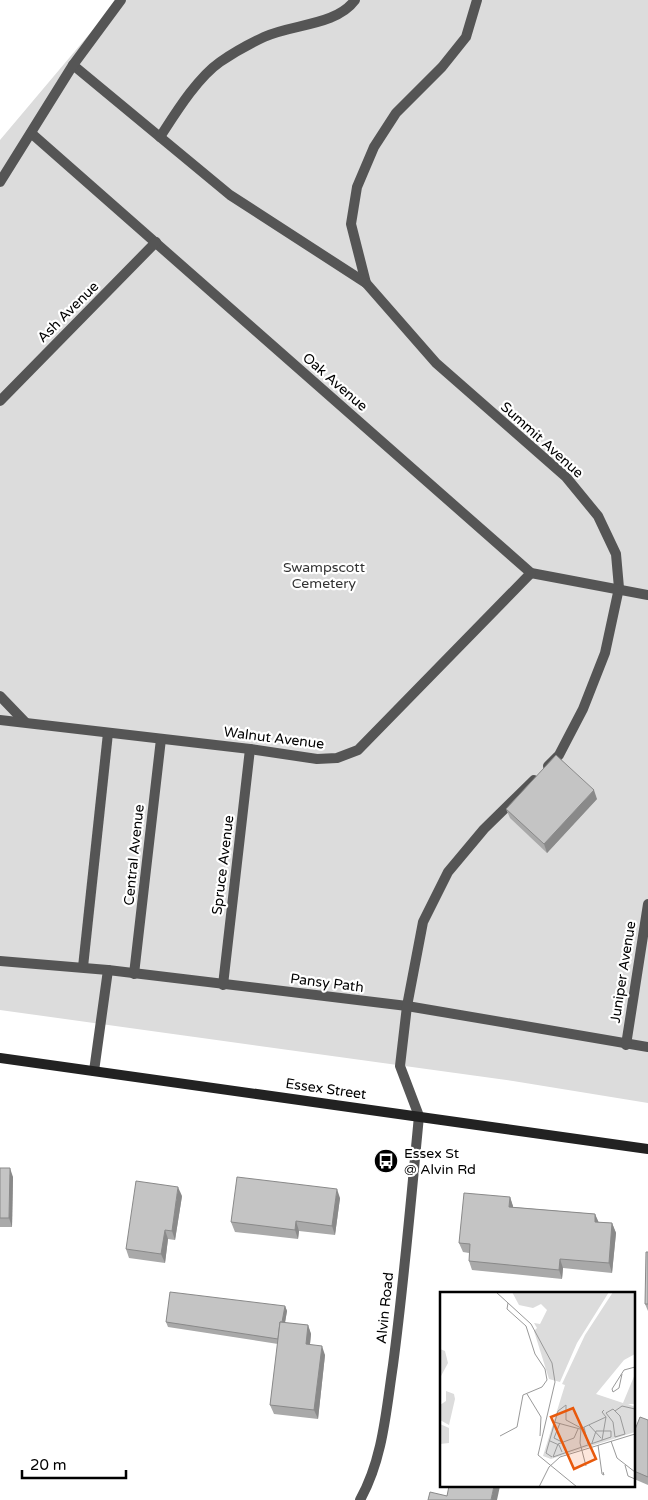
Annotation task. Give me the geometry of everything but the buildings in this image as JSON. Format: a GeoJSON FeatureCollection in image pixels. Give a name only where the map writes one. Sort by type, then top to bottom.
{"type":"FeatureCollection","features":[{"type":"Feature","properties":{"kind":"main road","name":"Essex Street"},"geometry":{"type":"LineString","coordinates":[[0,1058],[648,1149]]}},
{"type":"Feature","properties":{"kind":"street"},"geometry":{"type":"LineString","coordinates":[[0,182],[72,65],[121,0]]}},
{"type":"Feature","properties":{"kind":"street"},"geometry":{"type":"LineString","coordinates":[[160,137],[186,97],[219,63],[265,36],[323,19],[349,8],[355,0]]}},
{"type":"Feature","properties":{"kind":"street","name":"Summit Avenue"},"geometry":{"type":"LineString","coordinates":[[419,1116],[400,1066],[407,1006],[423,922],[444,881],[484,829],[559,755],[583,709],[605,653],[619,588],[616,554],[598,516],[582,496],[566,477],[436,363],[366,283],[352,224],[357,187],[374,147],[396,114],[442,67],[466,37],[477,0]]}},
{"type":"Feature","properties":{"kind":"street"},"geometry":{"type":"LineString","coordinates":[[72,65],[230,195],[366,283]]}},
{"type":"Feature","properties":{"kind":"street","name":"Oak Avenue"},"geometry":{"type":"LineString","coordinates":[[30,133],[531,573],[589,585],[619,588],[648,595]]}},
{"type":"Feature","properties":{"kind":"street","name":"Ash Avenue"},"geometry":{"type":"LineString","coordinates":[[0,401],[156,242]]}},
{"type":"Feature","properties":{"kind":"street","name":"Walnut Avenue"},"geometry":{"type":"LineString","coordinates":[[0,720],[250,749],[317,759],[337,758],[358,750],[531,573]]}},
{"type":"Feature","properties":{"kind":"street"},"geometry":{"type":"LineString","coordinates":[[0,696],[25,722]]}},
{"type":"Feature","properties":{"kind":"street"},"geometry":{"type":"LineString","coordinates":[[83,967],[108,733]]}},
{"type":"Feature","properties":{"kind":"street","name":"Central Avenue"},"geometry":{"type":"LineString","coordinates":[[134,974],[161,739]]}},
{"type":"Feature","properties":{"kind":"street","name":"Spruce Avenue"},"geometry":{"type":"LineString","coordinates":[[223,985],[250,749]]}},
{"type":"Feature","properties":{"kind":"street","name":"Juniper Avenue"},"geometry":{"type":"LineString","coordinates":[[626,1045],[648,904]]}},
{"type":"Feature","properties":{"kind":"street","name":"Pansy Path"},"geometry":{"type":"LineString","coordinates":[[0,962],[83,967],[407,1006],[648,1048]]}},
{"type":"Feature","properties":{"kind":"street"},"geometry":{"type":"LineString","coordinates":[[94,1071],[108,970]]}},
{"type":"Feature","properties":{"kind":"street","name":"Alvin Road"},"geometry":{"type":"LineString","coordinates":[[360,1500],[369,1484],[383,1436],[396,1342],[419,1116]]}},
{"type":"Feature","properties":{"kind":"green space","name":"Swampscott Cemetery"},"geometry":{"type":"Polygon","coordinates":[[[118,0],[648,0],[648,1103],[513,1081],[0,1010],[0,140],[118,0]]]}},
{"type":"Feature","properties":{"kind":"place","name":"Essex St @ Alvin Rd"},"geometry":{"type":"Point","coordinates":[386,1161]}}]}
